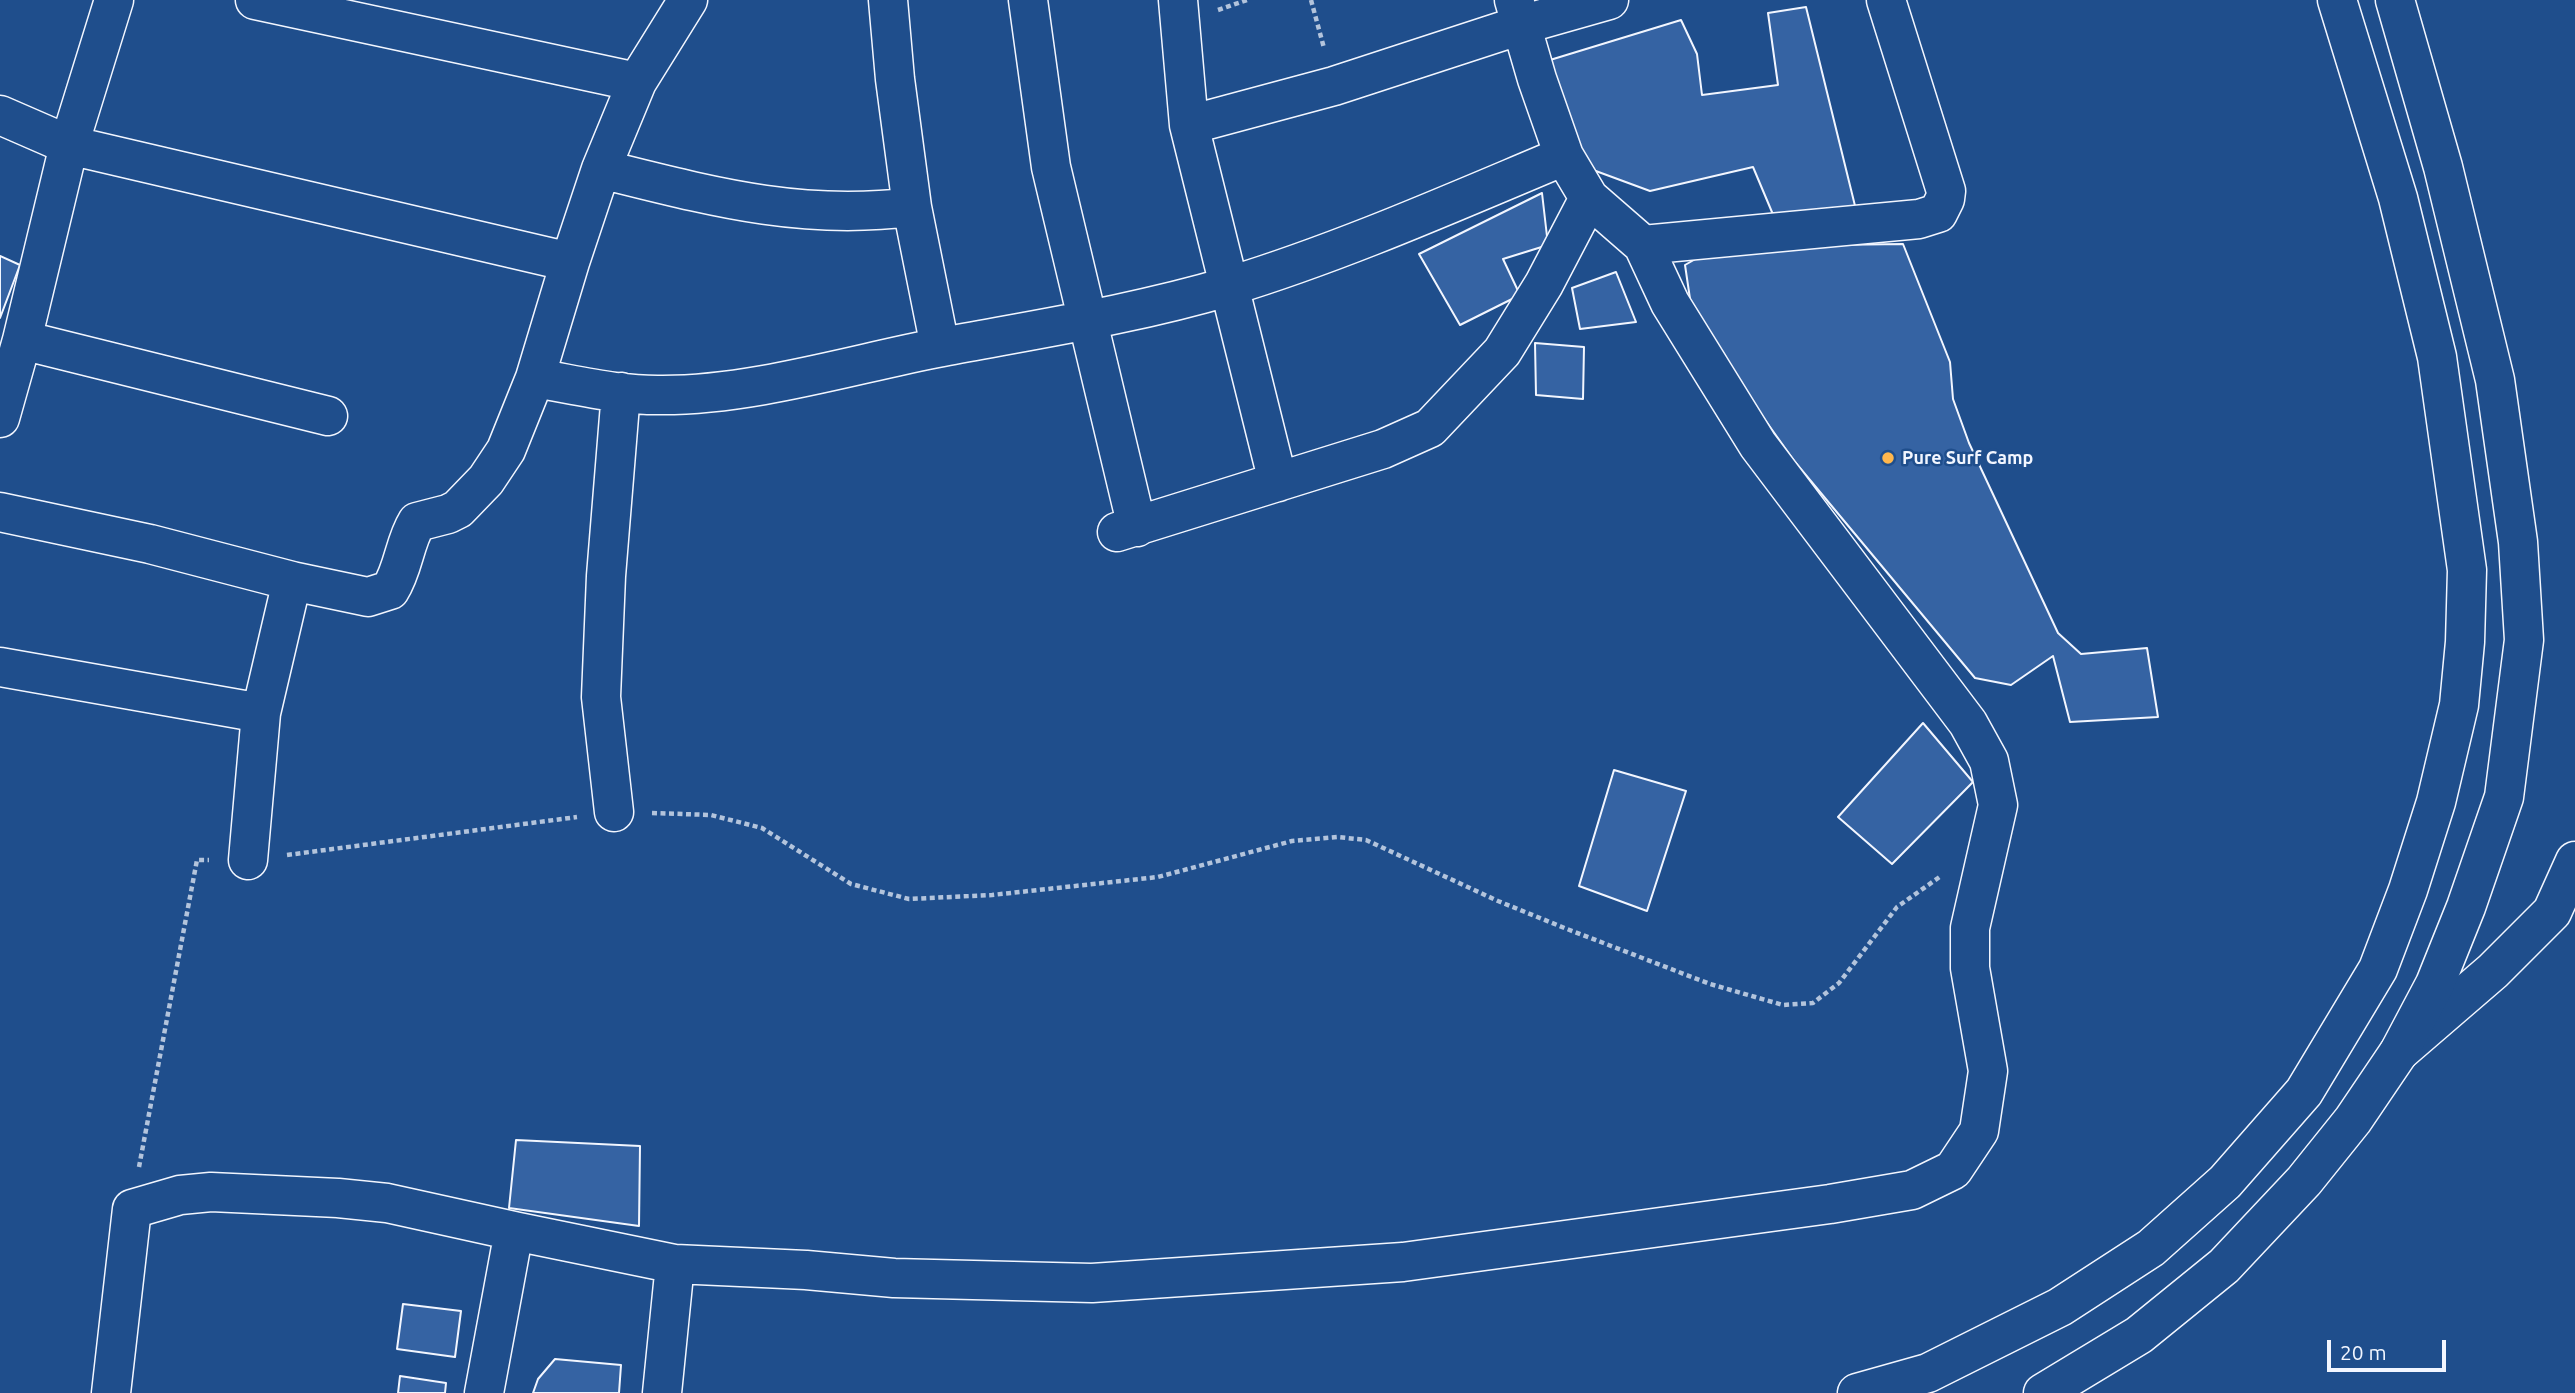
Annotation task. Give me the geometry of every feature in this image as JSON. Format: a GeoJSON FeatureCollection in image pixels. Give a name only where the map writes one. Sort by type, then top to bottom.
{"type":"FeatureCollection","features":[{"type":"Feature","properties":{"kind":"main road"},"geometry":{"type":"LineString","coordinates":[[0,418],[22,340],[69,145],[114,0]]}},
{"type":"Feature","properties":{"kind":"main road"},"geometry":{"type":"LineString","coordinates":[[255,0],[637,82]]}},
{"type":"Feature","properties":{"kind":"main road"},"geometry":{"type":"LineString","coordinates":[[0,512],[150,544],[292,581],[368,597],[385,594],[390,590],[404,562],[409,536],[417,522],[458,509],[486,480],[506,450],[535,379],[601,169],[637,82],[688,0]]}},
{"type":"Feature","properties":{"kind":"main road"},"geometry":{"type":"LineString","coordinates":[[888,0],[895,79],[912,207],[940,347]]}},
{"type":"Feature","properties":{"kind":"main road"},"geometry":{"type":"LineString","coordinates":[[1028,0],[1051,167],[1087,322],[1127,530],[1383,449],[1430,428],[1502,352],[1544,284],[1589,198]]}},
{"type":"Feature","properties":{"kind":"main road"},"geometry":{"type":"LineString","coordinates":[[1178,0],[1189,125],[1278,482]]}},
{"type":"Feature","properties":{"kind":"main road"},"geometry":{"type":"LineString","coordinates":[[1189,125],[1334,86],[1518,13],[1609,0]]}},
{"type":"Feature","properties":{"kind":"main road"},"geometry":{"type":"LineString","coordinates":[[1643,245],[1919,219],[1938,213],[1946,191],[1886,0]]}},
{"type":"Feature","properties":{"kind":"main road"},"geometry":{"type":"LineString","coordinates":[[1857,1393],[1928,1373],[2060,1307],[2151,1248],[2225,1182],[2304,1091],[2378,968],[2408,890],[2436,802],[2459,705],[2465,642],[2467,570],[2437,357],[2398,198],[2337,0]]}},
{"type":"Feature","properties":{"kind":"main road"},"geometry":{"type":"LineString","coordinates":[[2043,1393],[2139,1335],[2224,1266],[2304,1181],[2353,1120],[2399,1052],[2440,971],[2466,907],[2504,797],[2524,640],[2518,542],[2495,380],[2443,167],[2395,0]]}},
{"type":"Feature","properties":{"kind":"main road"},"geometry":{"type":"LineString","coordinates":[[111,1393],[132,1209],[180,1195],[211,1192],[387,1203],[675,1264],[806,1270],[894,1278],[1092,1283],[1402,1262],[1912,1190],[1953,1170],[1979,1131],[1988,1071],[1970,968],[1970,928],[1998,805],[1989,761],[1968,723],[1758,445],[1670,303],[1643,245],[1589,198],[1564,156],[1518,13]]}},
{"type":"Feature","properties":{"kind":"main road"},"geometry":{"type":"LineString","coordinates":[[0,115],[69,145],[570,262]]}},
{"type":"Feature","properties":{"kind":"main road"},"geometry":{"type":"LineString","coordinates":[[535,379],[663,396],[798,378],[940,347],[1087,322],[1228,287],[1325,255],[1564,156]]}},
{"type":"Feature","properties":{"kind":"main road"},"geometry":{"type":"LineString","coordinates":[[601,169],[727,201],[801,210],[860,212],[912,207]]}},
{"type":"Feature","properties":{"kind":"main road"},"geometry":{"type":"LineString","coordinates":[[22,340],[328,415]]}},
{"type":"Feature","properties":{"kind":"main road"},"geometry":{"type":"LineString","coordinates":[[614,812],[601,697],[606,576],[621,392]]}},
{"type":"Feature","properties":{"kind":"main road"},"geometry":{"type":"LineString","coordinates":[[248,860],[261,713],[292,581]]}},
{"type":"Feature","properties":{"kind":"main road"},"geometry":{"type":"LineString","coordinates":[[0,667],[261,713]]}},
{"type":"Feature","properties":{"kind":"main road"},"geometry":{"type":"LineString","coordinates":[[2399,1052],[2493,971],[2552,912],[2575,860]]}},
{"type":"Feature","properties":{"kind":"main road"},"geometry":{"type":"LineString","coordinates":[[484,1393],[514,1231]]}},
{"type":"Feature","properties":{"kind":"main road"},"geometry":{"type":"LineString","coordinates":[[662,1393],[675,1264]]}},
{"type":"Feature","properties":{"kind":"path"},"geometry":{"type":"LineString","coordinates":[[1311,0],[1334,86]]}},
{"type":"Feature","properties":{"kind":"path"},"geometry":{"type":"LineString","coordinates":[[132,1209],[197,860],[248,860],[614,812],[710,815],[762,828],[851,884],[909,899],[992,895],[1158,877],[1292,841],[1337,837],[1366,840],[1498,901],[1556,924],[1710,984],[1783,1005],[1813,1003],[1839,983],[1897,908],[1937,878],[1990,848]]}},
{"type":"Feature","properties":{"kind":"building"},"geometry":{"type":"Polygon","coordinates":[[[1806,7],[1859,222],[1777,224],[1753,167],[1650,191],[1585,167],[1550,60],[1681,20],[1697,54],[1702,95],[1778,85],[1768,13],[1806,7]]]}},
{"type":"Feature","properties":{"kind":"building"},"geometry":{"type":"Polygon","coordinates":[[[1542,193],[1548,245],[1503,259],[1520,295],[1460,325],[1419,254],[1542,193]]]}},
{"type":"Feature","properties":{"kind":"building"},"geometry":{"type":"Polygon","coordinates":[[[1903,244],[1950,362],[1953,399],[1969,443],[2058,633],[2081,654],[2147,648],[2158,717],[2070,722],[2053,656],[2011,685],[1975,678],[1795,462],[1693,319],[1685,265],[1713,249],[1903,244]]]}},
{"type":"Feature","properties":{"kind":"building"},"geometry":{"type":"Polygon","coordinates":[[[0,256],[20,265],[0,318],[0,256]]]}},
{"type":"Feature","properties":{"kind":"building"},"geometry":{"type":"Polygon","coordinates":[[[1616,272],[1636,322],[1580,329],[1572,288],[1616,272]]]}},
{"type":"Feature","properties":{"kind":"building"},"geometry":{"type":"Polygon","coordinates":[[[1535,343],[1584,347],[1583,399],[1536,395],[1535,343]]]}},
{"type":"Feature","properties":{"kind":"building"},"geometry":{"type":"Polygon","coordinates":[[[1923,723],[1973,782],[1892,864],[1838,817],[1923,723]]]}},
{"type":"Feature","properties":{"kind":"building"},"geometry":{"type":"Polygon","coordinates":[[[1614,770],[1686,791],[1647,911],[1579,886],[1614,770]]]}},
{"type":"Feature","properties":{"kind":"building"},"geometry":{"type":"Polygon","coordinates":[[[516,1140],[640,1146],[639,1226],[509,1208],[516,1140]]]}},
{"type":"Feature","properties":{"kind":"building"},"geometry":{"type":"Polygon","coordinates":[[[403,1304],[461,1311],[455,1357],[397,1349],[403,1304]]]}},
{"type":"Feature","properties":{"kind":"building"},"geometry":{"type":"Polygon","coordinates":[[[555,1359],[621,1365],[619,1393],[533,1393],[538,1379],[555,1359]]]}},
{"type":"Feature","properties":{"kind":"building"},"geometry":{"type":"Polygon","coordinates":[[[400,1376],[446,1383],[445,1393],[398,1393],[400,1376]]]}},
{"type":"Feature","properties":{"kind":"place","name":"Pure Surf Camp"},"geometry":{"type":"Point","coordinates":[1888,458]}}]}
